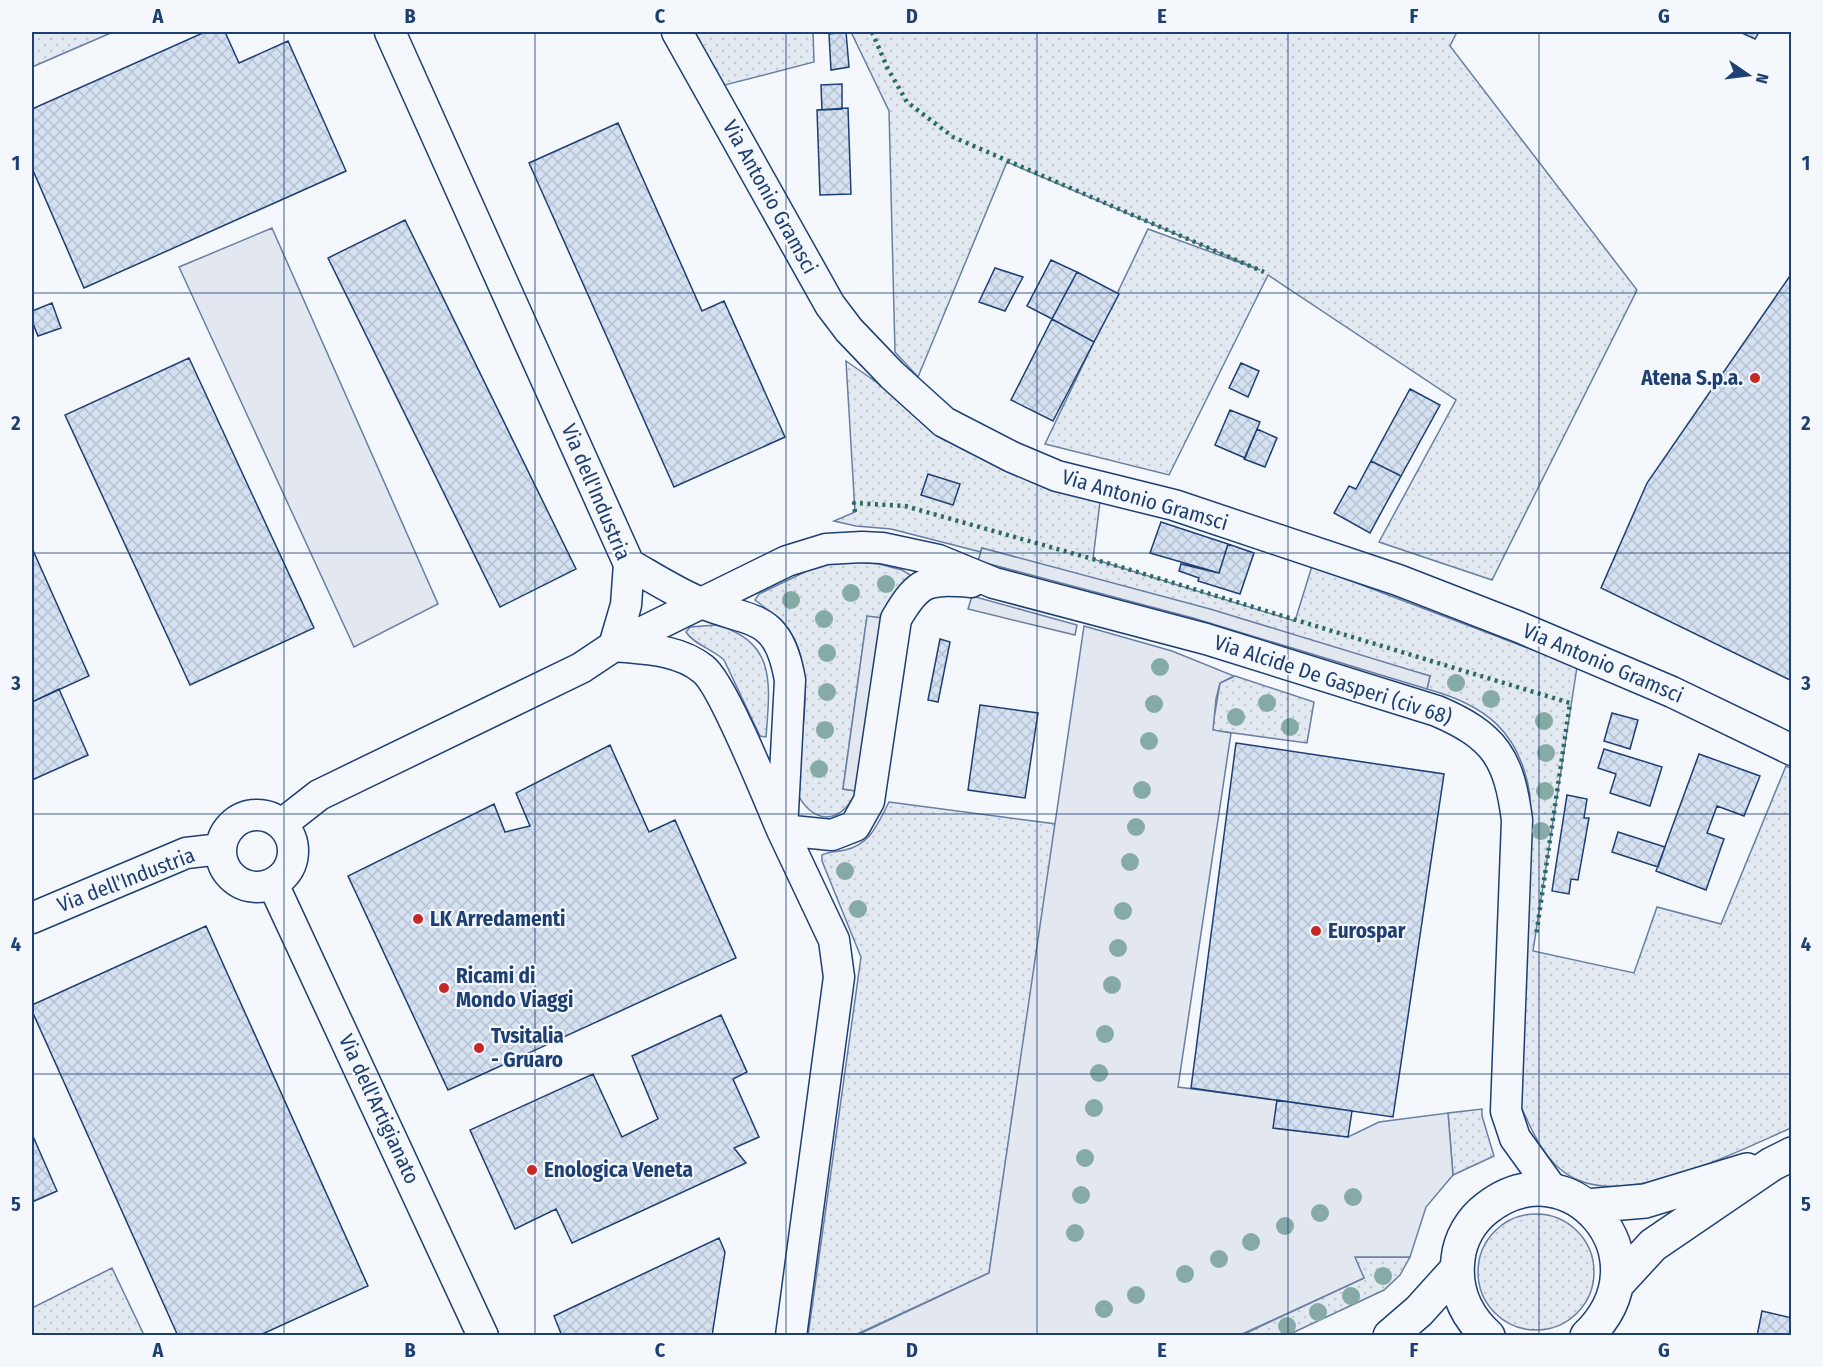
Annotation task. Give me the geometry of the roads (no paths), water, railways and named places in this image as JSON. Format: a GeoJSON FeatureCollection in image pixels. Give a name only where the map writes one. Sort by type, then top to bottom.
{"type":"FeatureCollection","features":[{"type":"Feature","properties":{"kind":"main road"},"geometry":{"type":"LineString","coordinates":[[1586,1206],[1644,1201],[1782,1159]]}},
{"type":"Feature","properties":{"kind":"main road"},"geometry":{"type":"LineString","coordinates":[[1618,1283],[1653,1245],[1782,1159]]}},
{"type":"Feature","properties":{"kind":"main road"},"geometry":{"type":"LineString","coordinates":[[1488,1335],[1476,1324],[1465,1308],[1458,1290],[1456,1270],[1463,1239],[1481,1213],[1507,1196],[1522,1191],[1554,1192],[1571,1197],[1586,1206],[1609,1233],[1616,1249],[1618,1283],[1611,1304],[1601,1322],[1587,1335]]}},
{"type":"Feature","properties":{"kind":"main road"},"geometry":{"type":"LineString","coordinates":[[1390,1335],[1419,1311],[1456,1270]]}},
{"type":"Feature","properties":{"kind":"street","name":"Via dell'Industria"},"geometry":{"type":"LineString","coordinates":[[390,32],[629,564],[626,605],[614,646]]}},
{"type":"Feature","properties":{"kind":"street","name":"Via Antonio Gramsci"},"geometry":{"type":"LineString","coordinates":[[677,32],[830,305],[849,330],[892,375],[944,422],[1057,476],[1174,505],[1409,584],[1519,627],[1672,692],[1791,750]]}},
{"type":"Feature","properties":{"kind":"street","name":"Via Alcide De Gasperi (civ 68)"},"geometry":{"type":"LineString","coordinates":[[614,646],[787,561],[826,549],[882,548],[939,560],[994,584],[1206,639],[1437,711],[1462,722],[1482,735],[1501,758],[1512,783],[1517,820],[1506,1111],[1515,1138],[1554,1192]]}},
{"type":"Feature","properties":{"kind":"street"},"geometry":{"type":"LineString","coordinates":[[629,564],[699,603],[756,621],[766,627],[782,652],[790,680],[782,830]]}},
{"type":"Feature","properties":{"kind":"street","name":"Via Alcide De Gasperi (civ 68)"},"geometry":{"type":"LineString","coordinates":[[782,830],[832,835],[855,826],[864,814],[869,801],[896,619],[908,598],[934,579],[994,584]]}},
{"type":"Feature","properties":{"kind":"street"},"geometry":{"type":"LineString","coordinates":[[282,824],[319,795],[581,668],[614,646],[678,655],[704,669],[720,694],[834,940],[839,976],[791,1335]]}},
{"type":"Feature","properties":{"kind":"street"},"geometry":{"type":"LineString","coordinates":[[261,815],[282,824],[293,844],[290,866],[283,876],[273,884],[261,887],[237,881],[228,873],[222,862],[221,849],[224,837],[239,819],[261,815]]}},
{"type":"Feature","properties":{"kind":"street","name":"Via dell'Industria"},"geometry":{"type":"LineString","coordinates":[[32,918],[186,853],[221,849]]}},
{"type":"Feature","properties":{"kind":"street","name":"Via dell'Artigianato"},"geometry":{"type":"LineString","coordinates":[[273,884],[483,1335]]}},
{"type":"Feature","properties":{"kind":"place","name":"Atena S.p.a."},"geometry":{"type":"Point","coordinates":[1755,378]}},
{"type":"Feature","properties":{"kind":"place","name":"LK Arredamenti"},"geometry":{"type":"Point","coordinates":[418,919]}},
{"type":"Feature","properties":{"kind":"place","name":"Eurospar"},"geometry":{"type":"Point","coordinates":[1316,931]}},
{"type":"Feature","properties":{"kind":"place","name":"Ricami di Mondo Viaggi"},"geometry":{"type":"Point","coordinates":[444,988]}},
{"type":"Feature","properties":{"kind":"place","name":"Tvsitalia - Gruaro"},"geometry":{"type":"Point","coordinates":[479,1048]}},
{"type":"Feature","properties":{"kind":"place","name":"Enologica Veneta"},"geometry":{"type":"Point","coordinates":[532,1170]}}]}
